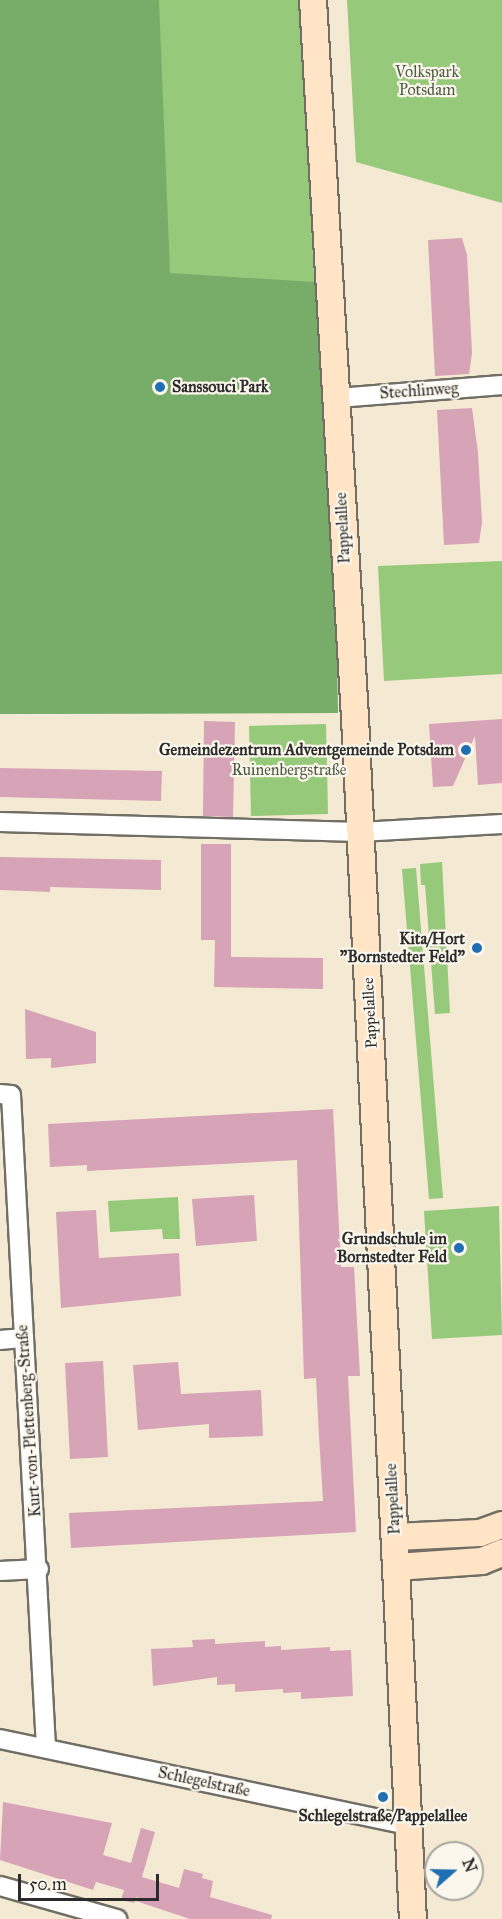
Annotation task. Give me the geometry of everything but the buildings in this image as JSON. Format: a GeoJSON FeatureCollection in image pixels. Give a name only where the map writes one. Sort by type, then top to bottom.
{"type":"FeatureCollection","features":[{"type":"Feature","properties":{"kind":"street","name":"Pappelallee"},"geometry":{"type":"LineString","coordinates":[[313,0],[360,832],[413,1919]]}},
{"type":"Feature","properties":{"kind":"street","name":"Stechlinweg"},"geometry":{"type":"LineString","coordinates":[[336,398],[502,385]]}},
{"type":"Feature","properties":{"kind":"street"},"geometry":{"type":"LineString","coordinates":[[0,822],[360,832],[502,824]]}},
{"type":"Feature","properties":{"kind":"street","name":"Kurt-von-Plettenberg-Straße"},"geometry":{"type":"LineString","coordinates":[[6,1095],[39,1569],[46,1748]]}},
{"type":"Feature","properties":{"kind":"street"},"geometry":{"type":"LineString","coordinates":[[0,1340],[24,1338]]}},
{"type":"Feature","properties":{"kind":"street"},"geometry":{"type":"LineString","coordinates":[[395,1537],[480,1533],[502,1525]]}},
{"type":"Feature","properties":{"kind":"street"},"geometry":{"type":"LineString","coordinates":[[396,1567],[482,1561],[502,1553]]}},
{"type":"Feature","properties":{"kind":"street"},"geometry":{"type":"LineString","coordinates":[[0,1570],[39,1569]]}},
{"type":"Feature","properties":{"kind":"street","name":"Schlegelstraße"},"geometry":{"type":"LineString","coordinates":[[0,1739],[408,1825]]}},
{"type":"Feature","properties":{"kind":"street"},"geometry":{"type":"LineString","coordinates":[[0,1886],[117,1919]]}},
{"type":"Feature","properties":{"kind":"green space","name":"Sanssouci Park"},"geometry":{"type":"Polygon","coordinates":[[[0,0],[299,0],[338,713],[0,714],[0,0]]]}},
{"type":"Feature","properties":{"kind":"green space","name":"Sanssouci Park"},"geometry":{"type":"Polygon","coordinates":[[[0,0],[159,0],[170,273],[330,283],[338,713],[0,714],[0,0]]]}},
{"type":"Feature","properties":{"kind":"green space","name":"Volkspark Potsdam"},"geometry":{"type":"Polygon","coordinates":[[[347,0],[502,0],[502,203],[356,162],[347,0]]]}},
{"type":"Feature","properties":{"kind":"green space"},"geometry":{"type":"Polygon","coordinates":[[[502,561],[502,674],[384,681],[378,566],[502,561]]]}},
{"type":"Feature","properties":{"kind":"green space","name":"Ruinenbergstraße"},"geometry":{"type":"Polygon","coordinates":[[[326,724],[328,814],[251,816],[249,726],[326,724]]]}},
{"type":"Feature","properties":{"kind":"green space"},"geometry":{"type":"Polygon","coordinates":[[[442,862],[450,1013],[435,1014],[425,885],[421,885],[420,864],[442,862]]]}},
{"type":"Feature","properties":{"kind":"green space"},"geometry":{"type":"Polygon","coordinates":[[[416,868],[443,1198],[429,1199],[402,869],[416,868]]]}},
{"type":"Feature","properties":{"kind":"green space"},"geometry":{"type":"Polygon","coordinates":[[[178,1197],[180,1239],[163,1239],[162,1229],[110,1232],[108,1201],[178,1197]]]}},
{"type":"Feature","properties":{"kind":"green space"},"geometry":{"type":"Polygon","coordinates":[[[499,1206],[502,1335],[432,1339],[424,1211],[499,1206]]]}},
{"type":"Feature","properties":{"kind":"place","name":"Sanssouci Park"},"geometry":{"type":"Point","coordinates":[160,387]}},
{"type":"Feature","properties":{"kind":"place","name":"Gemeindezentrum Adventgemeinde Potsdam"},"geometry":{"type":"Point","coordinates":[466,750]}},
{"type":"Feature","properties":{"kind":"place","name":"Kita/Hort \"Bornstedter Feld\""},"geometry":{"type":"Point","coordinates":[477,948]}},
{"type":"Feature","properties":{"kind":"place","name":"Grundschule im Bornstedter Feld"},"geometry":{"type":"Point","coordinates":[459,1248]}},
{"type":"Feature","properties":{"kind":"place","name":"Schlegelstraße/Pappelallee"},"geometry":{"type":"Point","coordinates":[383,1797]}}]}
